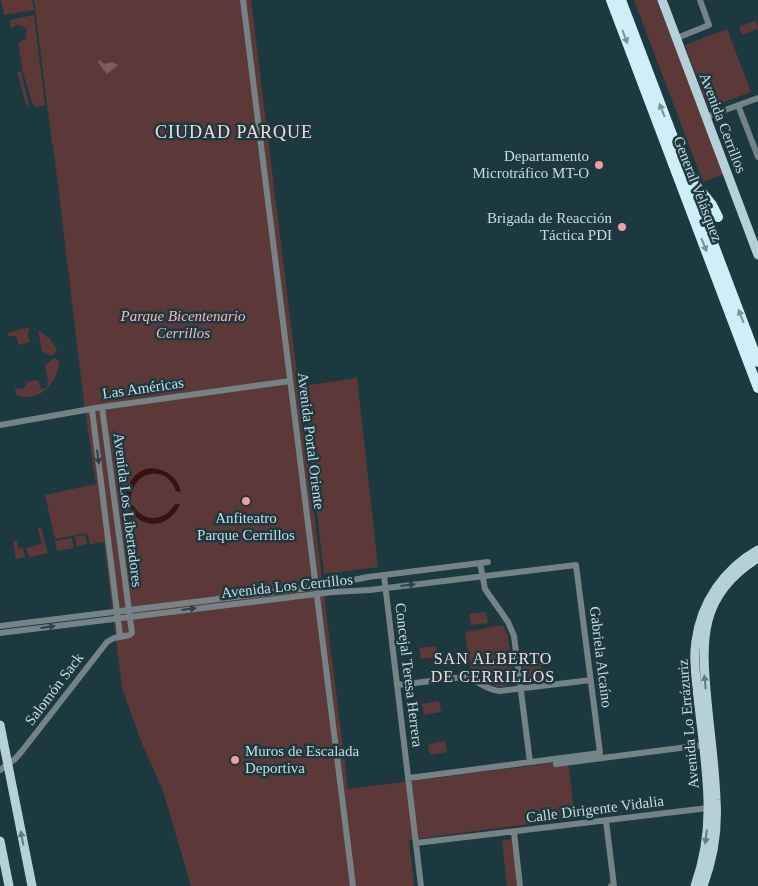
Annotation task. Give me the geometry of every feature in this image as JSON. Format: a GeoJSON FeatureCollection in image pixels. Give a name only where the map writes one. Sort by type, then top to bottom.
{"type":"FeatureCollection","features":[{"type":"Feature","properties":{"kind":"highway","name":"General Velásquez"},"geometry":{"type":"LineString","coordinates":[[611,0],[758,388]]}},
{"type":"Feature","properties":{"kind":"highway","name":"General Velásquez"},"geometry":{"type":"LineString","coordinates":[[621,0],[758,362]]}},
{"type":"Feature","properties":{"kind":"highway"},"geometry":{"type":"LineString","coordinates":[[686,172],[718,217]]}},
{"type":"Feature","properties":{"kind":"main road","name":"Avenida Cerrillos"},"geometry":{"type":"LineString","coordinates":[[662,0],[758,255]]}},
{"type":"Feature","properties":{"kind":"main road","name":"Avenida Lo Errázuriz"},"geometry":{"type":"LineString","coordinates":[[695,886],[705,850],[708,808],[695,656],[699,626],[707,605],[718,586],[732,569],[758,550]]}},
{"type":"Feature","properties":{"kind":"main road","name":"Avenida Lo Errázuriz"},"geometry":{"type":"LineString","coordinates":[[703,886],[713,853],[717,810],[703,664],[704,636],[710,613],[722,591],[738,572],[758,558]]}},
{"type":"Feature","properties":{"kind":"main road"},"geometry":{"type":"LineString","coordinates":[[0,725],[4,767],[32,886]]}},
{"type":"Feature","properties":{"kind":"main road"},"geometry":{"type":"LineString","coordinates":[[0,841],[9,886]]}},
{"type":"Feature","properties":{"kind":"street","name":"Avenida Portal Oriente"},"geometry":{"type":"LineString","coordinates":[[244,0],[353,886]]}},
{"type":"Feature","properties":{"kind":"street"},"geometry":{"type":"LineString","coordinates":[[677,38],[709,25],[703,1]]}},
{"type":"Feature","properties":{"kind":"street"},"geometry":{"type":"LineString","coordinates":[[706,117],[758,98]]}},
{"type":"Feature","properties":{"kind":"street"},"geometry":{"type":"LineString","coordinates":[[738,105],[758,157]]}},
{"type":"Feature","properties":{"kind":"street","name":"Las Américas"},"geometry":{"type":"LineString","coordinates":[[0,425],[102,407],[290,381]]}},
{"type":"Feature","properties":{"kind":"street","name":"Avenida Los Libertadores"},"geometry":{"type":"LineString","coordinates":[[102,407],[132,633]]}},
{"type":"Feature","properties":{"kind":"street","name":"Avenida Los Libertadores"},"geometry":{"type":"LineString","coordinates":[[92,409],[120,636]]}},
{"type":"Feature","properties":{"kind":"street","name":"Avenida Los Cerrillos"},"geometry":{"type":"LineString","coordinates":[[316,590],[384,575],[488,562]]}},
{"type":"Feature","properties":{"kind":"street"},"geometry":{"type":"LineString","coordinates":[[409,778],[530,762],[516,643],[512,630],[488,594],[480,563]]}},
{"type":"Feature","properties":{"kind":"street","name":"Avenida Los Cerrillos"},"geometry":{"type":"LineString","coordinates":[[0,633],[129,613],[316,590],[385,588],[576,565]]}},
{"type":"Feature","properties":{"kind":"street","name":"Gabriela Alcaíno"},"geometry":{"type":"LineString","coordinates":[[530,762],[600,753],[576,565]]}},
{"type":"Feature","properties":{"kind":"street","name":"Concejal Teresa Herrera"},"geometry":{"type":"LineString","coordinates":[[384,575],[421,886]]}},
{"type":"Feature","properties":{"kind":"street","name":"Avenida Los Cerrillos"},"geometry":{"type":"LineString","coordinates":[[0,626],[117,615]]}},
{"type":"Feature","properties":{"kind":"street","name":"Salomón Sack"},"geometry":{"type":"LineString","coordinates":[[4,767],[22,751],[104,645],[110,640],[132,633]]}},
{"type":"Feature","properties":{"kind":"street"},"geometry":{"type":"LineString","coordinates":[[398,685],[464,677],[470,678],[494,691],[591,680]]}},
{"type":"Feature","properties":{"kind":"street"},"geometry":{"type":"LineString","coordinates":[[556,764],[703,745]]}},
{"type":"Feature","properties":{"kind":"street","name":"Calle Dirigente Vidalia"},"geometry":{"type":"LineString","coordinates":[[416,844],[708,808]]}},
{"type":"Feature","properties":{"kind":"street"},"geometry":{"type":"LineString","coordinates":[[606,821],[614,886],[611,886]]}},
{"type":"Feature","properties":{"kind":"street"},"geometry":{"type":"LineString","coordinates":[[514,832],[520,886]]}},
{"type":"Feature","properties":{"kind":"green space"},"geometry":{"type":"Polygon","coordinates":[[[1,0],[32,0],[34,10],[4,15],[1,0]]]}},
{"type":"Feature","properties":{"kind":"green space","name":"Parque Bicentenario Cerrillos"},"geometry":{"type":"Polygon","coordinates":[[[34,0],[251,0],[348,789],[568,761],[575,818],[409,840],[414,886],[191,886],[163,791],[141,741],[122,688],[104,542],[90,544],[87,533],[55,539],[45,495],[96,484],[84,403],[34,0]]]}},
{"type":"Feature","properties":{"kind":"green space"},"geometry":{"type":"Polygon","coordinates":[[[634,0],[657,0],[724,174],[703,182],[634,0]]]}},
{"type":"Feature","properties":{"kind":"green space"},"geometry":{"type":"Polygon","coordinates":[[[34,15],[45,105],[34,107],[23,73],[18,43],[26,39],[27,30],[19,25],[11,29],[10,20],[34,15]]]}},
{"type":"Feature","properties":{"kind":"green space"},"geometry":{"type":"Polygon","coordinates":[[[756,20],[758,29],[742,35],[739,27],[756,20]]]}},
{"type":"Feature","properties":{"kind":"green space"},"geometry":{"type":"Polygon","coordinates":[[[727,29],[751,92],[708,108],[685,45],[727,29]]]}},
{"type":"Feature","properties":{"kind":"green space"},"geometry":{"type":"Polygon","coordinates":[[[17,72],[21,72],[29,105],[26,105],[17,72]]]}},
{"type":"Feature","properties":{"kind":"green space"},"geometry":{"type":"Polygon","coordinates":[[[30,328],[28,333],[30,342],[19,345],[16,336],[9,336],[8,333],[20,329],[30,328]]]}},
{"type":"Feature","properties":{"kind":"green space"},"geometry":{"type":"Polygon","coordinates":[[[38,330],[49,338],[57,349],[54,355],[51,356],[42,352],[38,330]]]}},
{"type":"Feature","properties":{"kind":"green space"},"geometry":{"type":"Polygon","coordinates":[[[55,358],[59,361],[58,369],[46,390],[32,396],[16,395],[15,388],[23,389],[27,385],[26,382],[38,380],[41,389],[47,388],[48,381],[45,364],[55,358]]]}},
{"type":"Feature","properties":{"kind":"green space"},"geometry":{"type":"Polygon","coordinates":[[[357,378],[378,567],[324,574],[303,386],[357,378]]]}},
{"type":"Feature","properties":{"kind":"green space"},"geometry":{"type":"Polygon","coordinates":[[[41,527],[48,553],[29,557],[26,548],[42,544],[38,528],[41,527]]]}},
{"type":"Feature","properties":{"kind":"green space"},"geometry":{"type":"Polygon","coordinates":[[[85,535],[87,544],[77,547],[75,537],[85,535]]]}},
{"type":"Feature","properties":{"kind":"green space"},"geometry":{"type":"Polygon","coordinates":[[[72,538],[74,548],[57,551],[55,541],[72,538]]]}},
{"type":"Feature","properties":{"kind":"green space"},"geometry":{"type":"Polygon","coordinates":[[[13,541],[17,541],[19,549],[23,548],[25,557],[16,559],[13,541]]]}},
{"type":"Feature","properties":{"kind":"green space"},"geometry":{"type":"Polygon","coordinates":[[[486,612],[488,623],[471,625],[469,614],[486,612]]]}},
{"type":"Feature","properties":{"kind":"green space"},"geometry":{"type":"Polygon","coordinates":[[[503,625],[508,636],[514,682],[502,687],[491,685],[471,673],[465,632],[503,625]]]}},
{"type":"Feature","properties":{"kind":"green space"},"geometry":{"type":"Polygon","coordinates":[[[436,646],[438,657],[421,659],[419,648],[436,646]]]}},
{"type":"Feature","properties":{"kind":"green space"},"geometry":{"type":"Polygon","coordinates":[[[540,661],[543,680],[526,683],[521,663],[540,661]]]}},
{"type":"Feature","properties":{"kind":"green space"},"geometry":{"type":"Polygon","coordinates":[[[439,701],[441,712],[424,715],[422,704],[439,701]]]}},
{"type":"Feature","properties":{"kind":"green space"},"geometry":{"type":"Polygon","coordinates":[[[445,741],[447,752],[430,755],[428,744],[445,741]]]}},
{"type":"Feature","properties":{"kind":"green space"},"geometry":{"type":"Polygon","coordinates":[[[512,839],[517,886],[507,886],[502,841],[512,839]]]}},
{"type":"Feature","properties":{"kind":"shaded area"},"geometry":{"type":"Polygon","coordinates":[[[100,60],[104,64],[112,62],[118,65],[107,74],[98,62],[100,60]]]}},
{"type":"Feature","properties":{"kind":"shaded area"},"geometry":{"type":"Polygon","coordinates":[[[150,468],[170,474],[177,482],[181,492],[176,491],[172,482],[166,477],[159,474],[151,474],[144,476],[138,481],[133,488],[131,497],[126,499],[126,493],[132,479],[140,472],[150,468]]]}},
{"type":"Feature","properties":{"kind":"shaded area"},"geometry":{"type":"Polygon","coordinates":[[[175,504],[180,504],[169,518],[155,524],[140,520],[128,506],[133,505],[142,515],[154,518],[166,514],[175,504]]]}},
{"type":"Feature","properties":{"kind":"place","name":"Departamento Microtráfico MT-O"},"geometry":{"type":"Point","coordinates":[599,165]}},
{"type":"Feature","properties":{"kind":"place","name":"Brigada de Reacción Táctica PDI"},"geometry":{"type":"Point","coordinates":[622,227]}},
{"type":"Feature","properties":{"kind":"place","name":"Anfiteatro Parque Cerrillos"},"geometry":{"type":"Point","coordinates":[246,501]}},
{"type":"Feature","properties":{"kind":"place","name":"Muros de Escalada Deportiva"},"geometry":{"type":"Point","coordinates":[235,760]}},
{"type":"Feature","properties":{"kind":"district","name":"CIUDAD PARQUE"},"geometry":{"type":"Point","coordinates":[234,132]}},
{"type":"Feature","properties":{"kind":"district","name":"SAN ALBERTO DE CERRILLOS"},"geometry":{"type":"Point","coordinates":[493,667]}}]}
